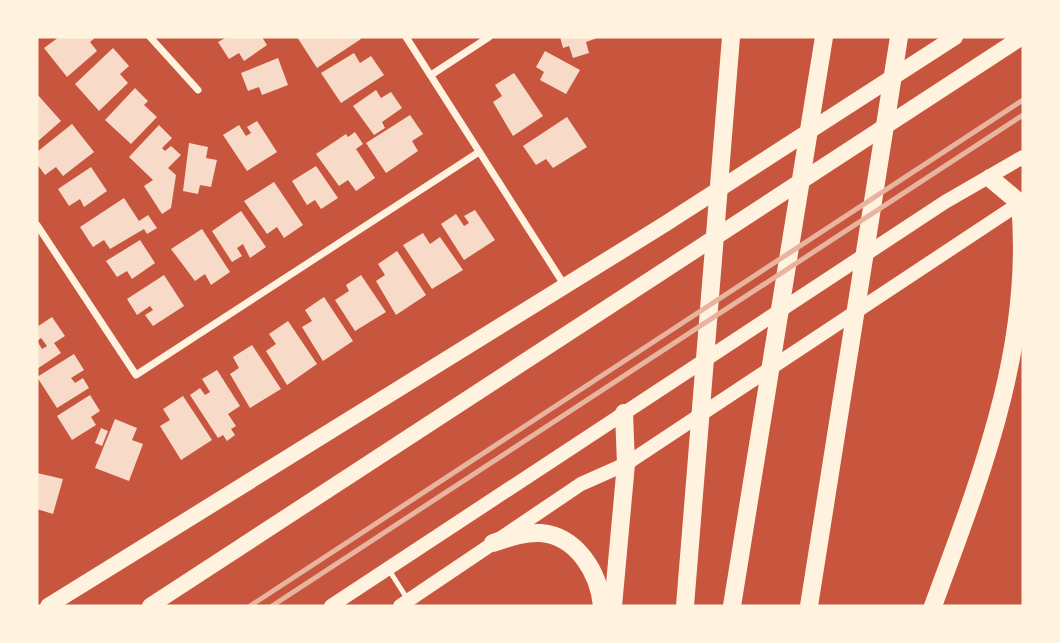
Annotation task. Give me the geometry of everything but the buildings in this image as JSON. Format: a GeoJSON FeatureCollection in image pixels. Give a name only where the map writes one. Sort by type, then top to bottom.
{"type":"FeatureCollection","features":[{"type":"Feature","properties":{"kind":"highway"},"geometry":{"type":"LineString","coordinates":[[685,606],[731,37]]}},
{"type":"Feature","properties":{"kind":"highway"},"geometry":{"type":"LineString","coordinates":[[809,606],[899,37]]}},
{"type":"Feature","properties":{"kind":"highway"},"geometry":{"type":"LineString","coordinates":[[732,606],[823,41]]}},
{"type":"Feature","properties":{"kind":"highway"},"geometry":{"type":"LineString","coordinates":[[933,606],[982,476],[1002,401],[1014,335],[1022,263],[1021,202],[990,178]]}},
{"type":"Feature","properties":{"kind":"highway"},"geometry":{"type":"LineString","coordinates":[[614,606],[626,464],[624,413]]}},
{"type":"Feature","properties":{"kind":"highway"},"geometry":{"type":"LineString","coordinates":[[493,543],[523,534],[556,536],[581,554],[593,575],[602,606]]}},
{"type":"Feature","properties":{"kind":"main road"},"geometry":{"type":"LineString","coordinates":[[48,606],[565,286],[954,37]]}},
{"type":"Feature","properties":{"kind":"main road"},"geometry":{"type":"LineString","coordinates":[[149,606],[1022,37]]}},
{"type":"Feature","properties":{"kind":"main road"},"geometry":{"type":"LineString","coordinates":[[331,606],[945,202],[1023,157]]}},
{"type":"Feature","properties":{"kind":"main road"},"geometry":{"type":"LineString","coordinates":[[406,604],[580,484],[626,464],[1021,202]]}},
{"type":"Feature","properties":{"kind":"street"},"geometry":{"type":"LineString","coordinates":[[150,37],[198,90]]}},
{"type":"Feature","properties":{"kind":"street"},"geometry":{"type":"LineString","coordinates":[[406,37],[565,286]]}},
{"type":"Feature","properties":{"kind":"street"},"geometry":{"type":"LineString","coordinates":[[431,75],[489,37]]}},
{"type":"Feature","properties":{"kind":"street"},"geometry":{"type":"LineString","coordinates":[[37,225],[136,375],[479,152]]}},
{"type":"Feature","properties":{"kind":"lane"},"geometry":{"type":"LineString","coordinates":[[388,567],[406,604]]}},
{"type":"Feature","properties":{"kind":"railway"},"geometry":{"type":"LineString","coordinates":[[250,606],[1023,100]]}},
{"type":"Feature","properties":{"kind":"railway"},"geometry":{"type":"LineString","coordinates":[[272,606],[1023,115]]}}]}
